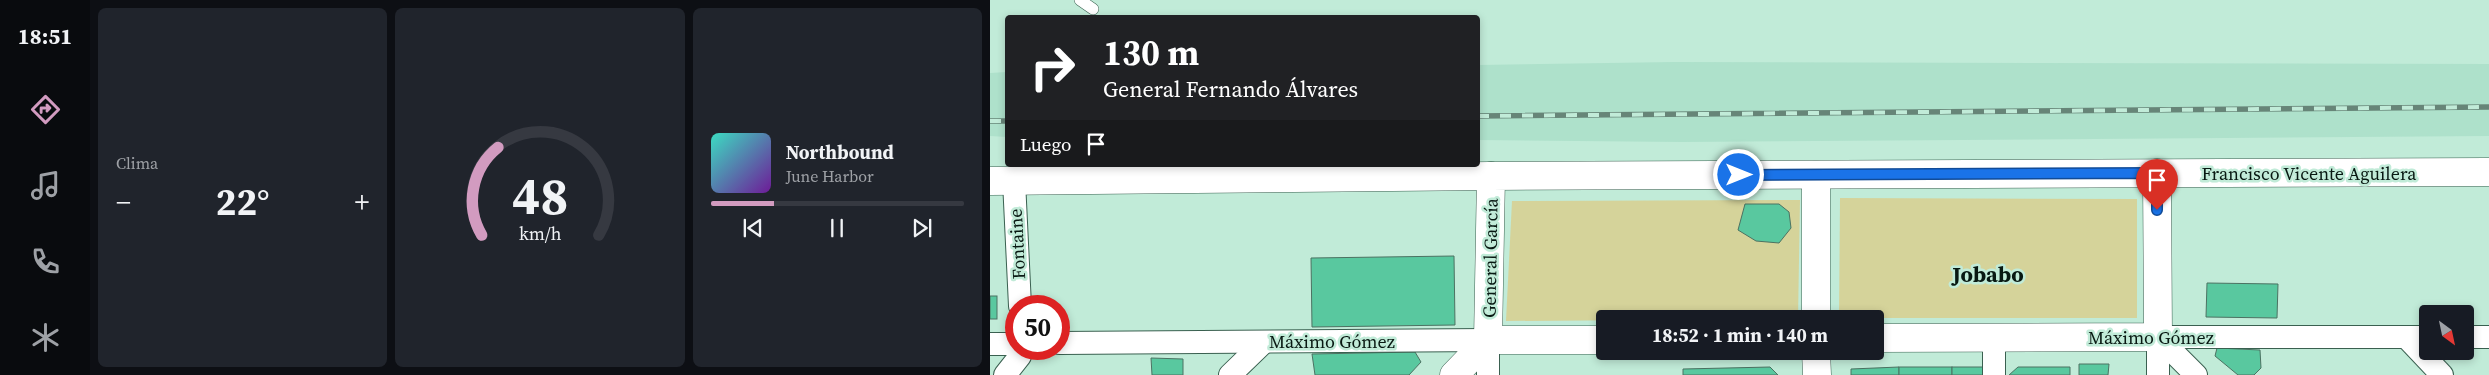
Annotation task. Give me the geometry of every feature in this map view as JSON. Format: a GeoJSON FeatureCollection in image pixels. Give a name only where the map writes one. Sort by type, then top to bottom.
{"type":"FeatureCollection","features":[{"type":"Feature","properties":{"kind":"main road","name":"Francisco Vicente Aguilera"},"geometry":{"type":"LineString","coordinates":[[1002,181],[1491,176],[2489,172]]}},
{"type":"Feature","properties":{"kind":"main road"},"geometry":{"type":"LineString","coordinates":[[2157,173],[2158,337]]}},
{"type":"Feature","properties":{"kind":"main road"},"geometry":{"type":"LineString","coordinates":[[1816,175],[1816,310]]}},
{"type":"Feature","properties":{"kind":"main road","name":"General García"},"geometry":{"type":"LineString","coordinates":[[1488,340],[1491,176]]}},
{"type":"Feature","properties":{"kind":"main road","name":"Máximo Gómez"},"geometry":{"type":"LineString","coordinates":[[1884,338],[2158,337]]}},
{"type":"Feature","properties":{"kind":"main road"},"geometry":{"type":"LineString","coordinates":[[1454,375],[1488,340]]}},
{"type":"Feature","properties":{"kind":"main road","name":"Máximo Gómez"},"geometry":{"type":"LineString","coordinates":[[1488,340],[1596,340]]}},
{"type":"Feature","properties":{"kind":"main road"},"geometry":{"type":"LineString","coordinates":[[1816,360],[1816,375]]}},
{"type":"Feature","properties":{"kind":"street","name":"Fontaine"},"geometry":{"type":"LineString","coordinates":[[1002,181],[1018,295]]}},
{"type":"Feature","properties":{"kind":"street","name":"Máximo Gómez"},"geometry":{"type":"LineString","coordinates":[[2158,337],[2416,337]]}},
{"type":"Feature","properties":{"kind":"street"},"geometry":{"type":"LineString","coordinates":[[2158,337],[2158,375]]}},
{"type":"Feature","properties":{"kind":"street"},"geometry":{"type":"LineString","coordinates":[[2158,337],[2196,375]]}},
{"type":"Feature","properties":{"kind":"street"},"geometry":{"type":"LineString","coordinates":[[2416,337],[2442,375]]}},
{"type":"Feature","properties":{"kind":"street"},"geometry":{"type":"LineString","coordinates":[[2474,337],[2489,337]]}},
{"type":"Feature","properties":{"kind":"street"},"geometry":{"type":"LineString","coordinates":[[1994,338],[1994,375]]}},
{"type":"Feature","properties":{"kind":"street","name":"Máximo Gómez"},"geometry":{"type":"LineString","coordinates":[[1070,343],[1488,340]]}},
{"type":"Feature","properties":{"kind":"street"},"geometry":{"type":"LineString","coordinates":[[1488,340],[1488,375]]}},
{"type":"Feature","properties":{"kind":"street"},"geometry":{"type":"LineString","coordinates":[[1230,375],[1264,342]]}},
{"type":"Feature","properties":{"kind":"street"},"geometry":{"type":"LineString","coordinates":[[990,344],[1005,344]]}},
{"type":"Feature","properties":{"kind":"street"},"geometry":{"type":"LineString","coordinates":[[1005,375],[1017,360]]}},
{"type":"Feature","properties":{"kind":"lane"},"geometry":{"type":"LineString","coordinates":[[1080,0],[1093,9]]}},
{"type":"Feature","properties":{"kind":"shaded area"},"geometry":{"type":"Polygon","coordinates":[[[1674,62],[2489,64],[2489,136],[1682,142],[1480,140],[1480,65],[1674,62]]]}},
{"type":"Feature","properties":{"kind":"shaded area"},"geometry":{"type":"Polygon","coordinates":[[[1005,72],[1005,137],[990,136],[990,73],[1005,72]]]}},
{"type":"Feature","properties":{"kind":"shaded area"},"geometry":{"type":"Polygon","coordinates":[[[1840,198],[2137,199],[2137,318],[1884,318],[1884,310],[1839,310],[1840,198]]]}},
{"type":"Feature","properties":{"kind":"shaded area"},"geometry":{"type":"Polygon","coordinates":[[[1800,200],[1798,310],[1596,310],[1596,320],[1506,321],[1512,201],[1800,200]]]}},
{"type":"Feature","properties":{"kind":"building"},"geometry":{"type":"Polygon","coordinates":[[[1745,204],[1779,204],[1789,212],[1791,228],[1779,243],[1756,241],[1738,230],[1745,204]]]}},
{"type":"Feature","properties":{"kind":"building"},"geometry":{"type":"Polygon","coordinates":[[[1454,256],[1455,325],[1312,327],[1311,258],[1454,256]]]}},
{"type":"Feature","properties":{"kind":"building"},"geometry":{"type":"Polygon","coordinates":[[[2207,283],[2278,284],[2277,318],[2206,317],[2207,283]]]}},
{"type":"Feature","properties":{"kind":"building"},"geometry":{"type":"Polygon","coordinates":[[[990,296],[997,296],[997,319],[990,319],[990,296]]]}},
{"type":"Feature","properties":{"kind":"building"},"geometry":{"type":"Polygon","coordinates":[[[2217,348],[2260,350],[2261,368],[2254,375],[2238,375],[2215,356],[2217,348]]]}},
{"type":"Feature","properties":{"kind":"building"},"geometry":{"type":"Polygon","coordinates":[[[1415,352],[1421,362],[1409,375],[1315,375],[1312,354],[1415,352]]]}},
{"type":"Feature","properties":{"kind":"building"},"geometry":{"type":"Polygon","coordinates":[[[1151,358],[1183,359],[1183,375],[1152,375],[1151,358]]]}},
{"type":"Feature","properties":{"kind":"building"},"geometry":{"type":"Polygon","coordinates":[[[2079,364],[2109,364],[2108,375],[2079,375],[2079,364]]]}},
{"type":"Feature","properties":{"kind":"building"},"geometry":{"type":"Polygon","coordinates":[[[1770,367],[1778,375],[1683,375],[1683,369],[1770,367]]]}},
{"type":"Feature","properties":{"kind":"building"},"geometry":{"type":"Polygon","coordinates":[[[1899,367],[1899,375],[1851,375],[1851,369],[1899,367]]]}},
{"type":"Feature","properties":{"kind":"building"},"geometry":{"type":"Polygon","coordinates":[[[1899,367],[1952,367],[1952,375],[1899,375],[1899,367]]]}},
{"type":"Feature","properties":{"kind":"building"},"geometry":{"type":"Polygon","coordinates":[[[1952,367],[1984,367],[1984,375],[1952,375],[1952,367]]]}},
{"type":"Feature","properties":{"kind":"building"},"geometry":{"type":"Polygon","coordinates":[[[2018,367],[2070,367],[2070,375],[2009,375],[2018,367]]]}},
{"type":"Feature","properties":{"kind":"railway"},"geometry":{"type":"LineString","coordinates":[[1480,116],[2489,107]]}},
{"type":"Feature","properties":{"kind":"railway"},"geometry":{"type":"LineString","coordinates":[[990,121],[1005,121]]}},
{"type":"Feature","properties":{"kind":"district","name":"Jobabo"},"geometry":{"type":"Point","coordinates":[1988,274]}},
{"type":"Feature","properties":{"kind":"route"},"geometry":{"type":"LineString","coordinates":[[1739,175],[2157,173],[2157,210]]}}]}
